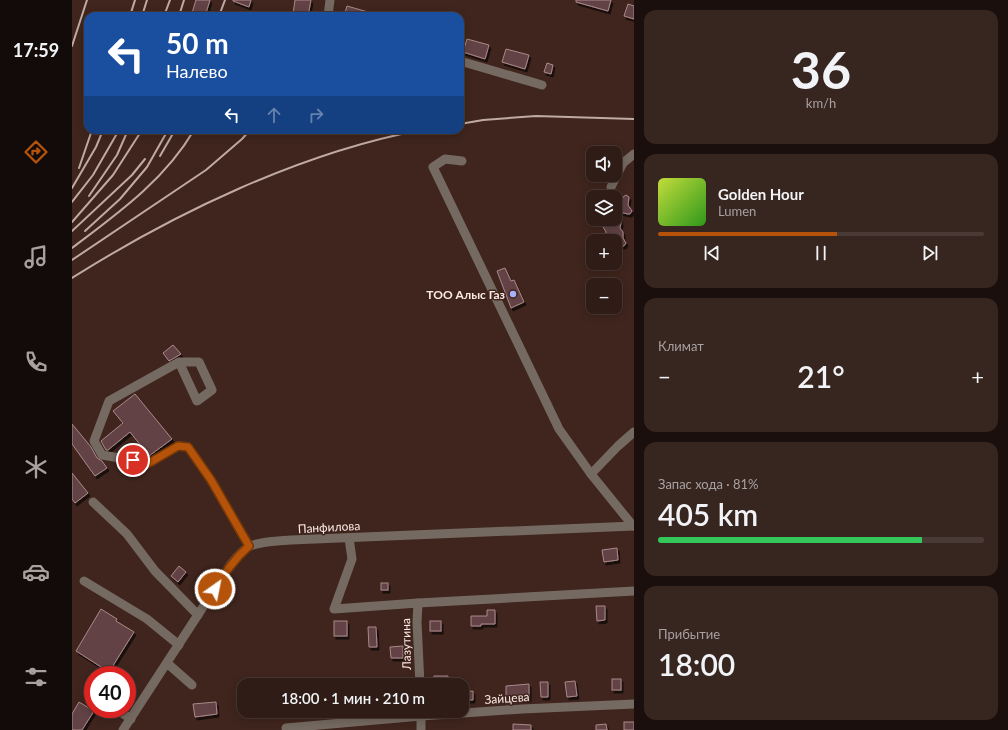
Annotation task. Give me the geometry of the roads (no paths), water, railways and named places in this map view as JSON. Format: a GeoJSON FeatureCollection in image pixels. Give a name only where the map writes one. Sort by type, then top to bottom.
{"type":"FeatureCollection","features":[{"type":"Feature","properties":{"kind":"street"},"geometry":{"type":"LineString","coordinates":[[328,12],[330,0]]}},
{"type":"Feature","properties":{"kind":"street"},"geometry":{"type":"LineString","coordinates":[[464,62],[542,85]]}},
{"type":"Feature","properties":{"kind":"street"},"geometry":{"type":"LineString","coordinates":[[611,187],[623,163],[634,154]]}},
{"type":"Feature","properties":{"kind":"street"},"geometry":{"type":"LineString","coordinates":[[462,161],[445,159],[433,167],[559,429],[591,474],[634,526]]}},
{"type":"Feature","properties":{"kind":"street"},"geometry":{"type":"LineString","coordinates":[[123,730],[231,564],[238,555],[249,546],[211,480],[188,447],[178,446],[149,463],[102,455],[94,441],[109,401],[179,362],[199,362],[212,390],[197,401],[179,362]]}},
{"type":"Feature","properties":{"kind":"street"},"geometry":{"type":"LineString","coordinates":[[591,474],[634,432]]}},
{"type":"Feature","properties":{"kind":"street"},"geometry":{"type":"LineString","coordinates":[[93,502],[128,534],[155,571],[198,614]]}},
{"type":"Feature","properties":{"kind":"street","name":"Панфилова"},"geometry":{"type":"LineString","coordinates":[[249,546],[268,542],[634,526]]}},
{"type":"Feature","properties":{"kind":"street"},"geometry":{"type":"LineString","coordinates":[[349,538],[352,559],[334,609],[634,591]]}},
{"type":"Feature","properties":{"kind":"street"},"geometry":{"type":"LineString","coordinates":[[84,581],[147,619],[178,645]]}},
{"type":"Feature","properties":{"kind":"street","name":"Лазутина"},"geometry":{"type":"LineString","coordinates":[[418,603],[417,622],[420,678]]}},
{"type":"Feature","properties":{"kind":"street"},"geometry":{"type":"LineString","coordinates":[[167,663],[192,685]]}},
{"type":"Feature","properties":{"kind":"street","name":"Зайцева"},"geometry":{"type":"LineString","coordinates":[[469,712],[634,704]]}},
{"type":"Feature","properties":{"kind":"street","name":"Зайцева"},"geometry":{"type":"LineString","coordinates":[[287,729],[385,718]]}},
{"type":"Feature","properties":{"kind":"street"},"geometry":{"type":"LineString","coordinates":[[421,718],[421,730]]}},
{"type":"Feature","properties":{"kind":"railway"},"geometry":{"type":"LineString","coordinates":[[72,46],[87,0]]}},
{"type":"Feature","properties":{"kind":"railway"},"geometry":{"type":"LineString","coordinates":[[131,12],[135,0]]}},
{"type":"Feature","properties":{"kind":"railway"},"geometry":{"type":"LineString","coordinates":[[143,12],[147,0]]}},
{"type":"Feature","properties":{"kind":"railway"},"geometry":{"type":"LineString","coordinates":[[166,12],[170,0]]}},
{"type":"Feature","properties":{"kind":"railway"},"geometry":{"type":"LineString","coordinates":[[180,12],[184,0]]}},
{"type":"Feature","properties":{"kind":"railway"},"geometry":{"type":"LineString","coordinates":[[220,12],[225,0]]}},
{"type":"Feature","properties":{"kind":"railway"},"geometry":{"type":"LineString","coordinates":[[464,123],[483,120],[536,116],[634,119]]}},
{"type":"Feature","properties":{"kind":"railway"},"geometry":{"type":"LineString","coordinates":[[79,168],[91,134]]}},
{"type":"Feature","properties":{"kind":"railway"},"geometry":{"type":"LineString","coordinates":[[72,188],[96,147],[101,134]]}},
{"type":"Feature","properties":{"kind":"railway"},"geometry":{"type":"LineString","coordinates":[[72,202],[93,175],[117,134]]}},
{"type":"Feature","properties":{"kind":"railway"},"geometry":{"type":"LineString","coordinates":[[89,196],[117,155],[126,134]]}},
{"type":"Feature","properties":{"kind":"railway"},"geometry":{"type":"LineString","coordinates":[[72,222],[113,175],[139,134]]}},
{"type":"Feature","properties":{"kind":"railway"},"geometry":{"type":"LineString","coordinates":[[85,231],[120,199],[147,167],[166,134]]}},
{"type":"Feature","properties":{"kind":"railway"},"geometry":{"type":"LineString","coordinates":[[160,156],[173,134]]}},
{"type":"Feature","properties":{"kind":"railway"},"geometry":{"type":"LineString","coordinates":[[72,248],[123,209],[155,180],[169,165],[191,134]]}},
{"type":"Feature","properties":{"kind":"railway"},"geometry":{"type":"LineString","coordinates":[[72,260],[206,170],[246,134]]}},
{"type":"Feature","properties":{"kind":"railway"},"geometry":{"type":"LineString","coordinates":[[72,278],[153,231],[240,188],[330,154],[375,140],[403,134]]}},
{"type":"Feature","properties":{"kind":"railway"},"geometry":{"type":"LineString","coordinates":[[72,231],[132,175],[145,159]]}},
{"type":"Feature","properties":{"kind":"place","name":"ТОО Алыс Газ"},"geometry":{"type":"Point","coordinates":[513,294]}}]}
